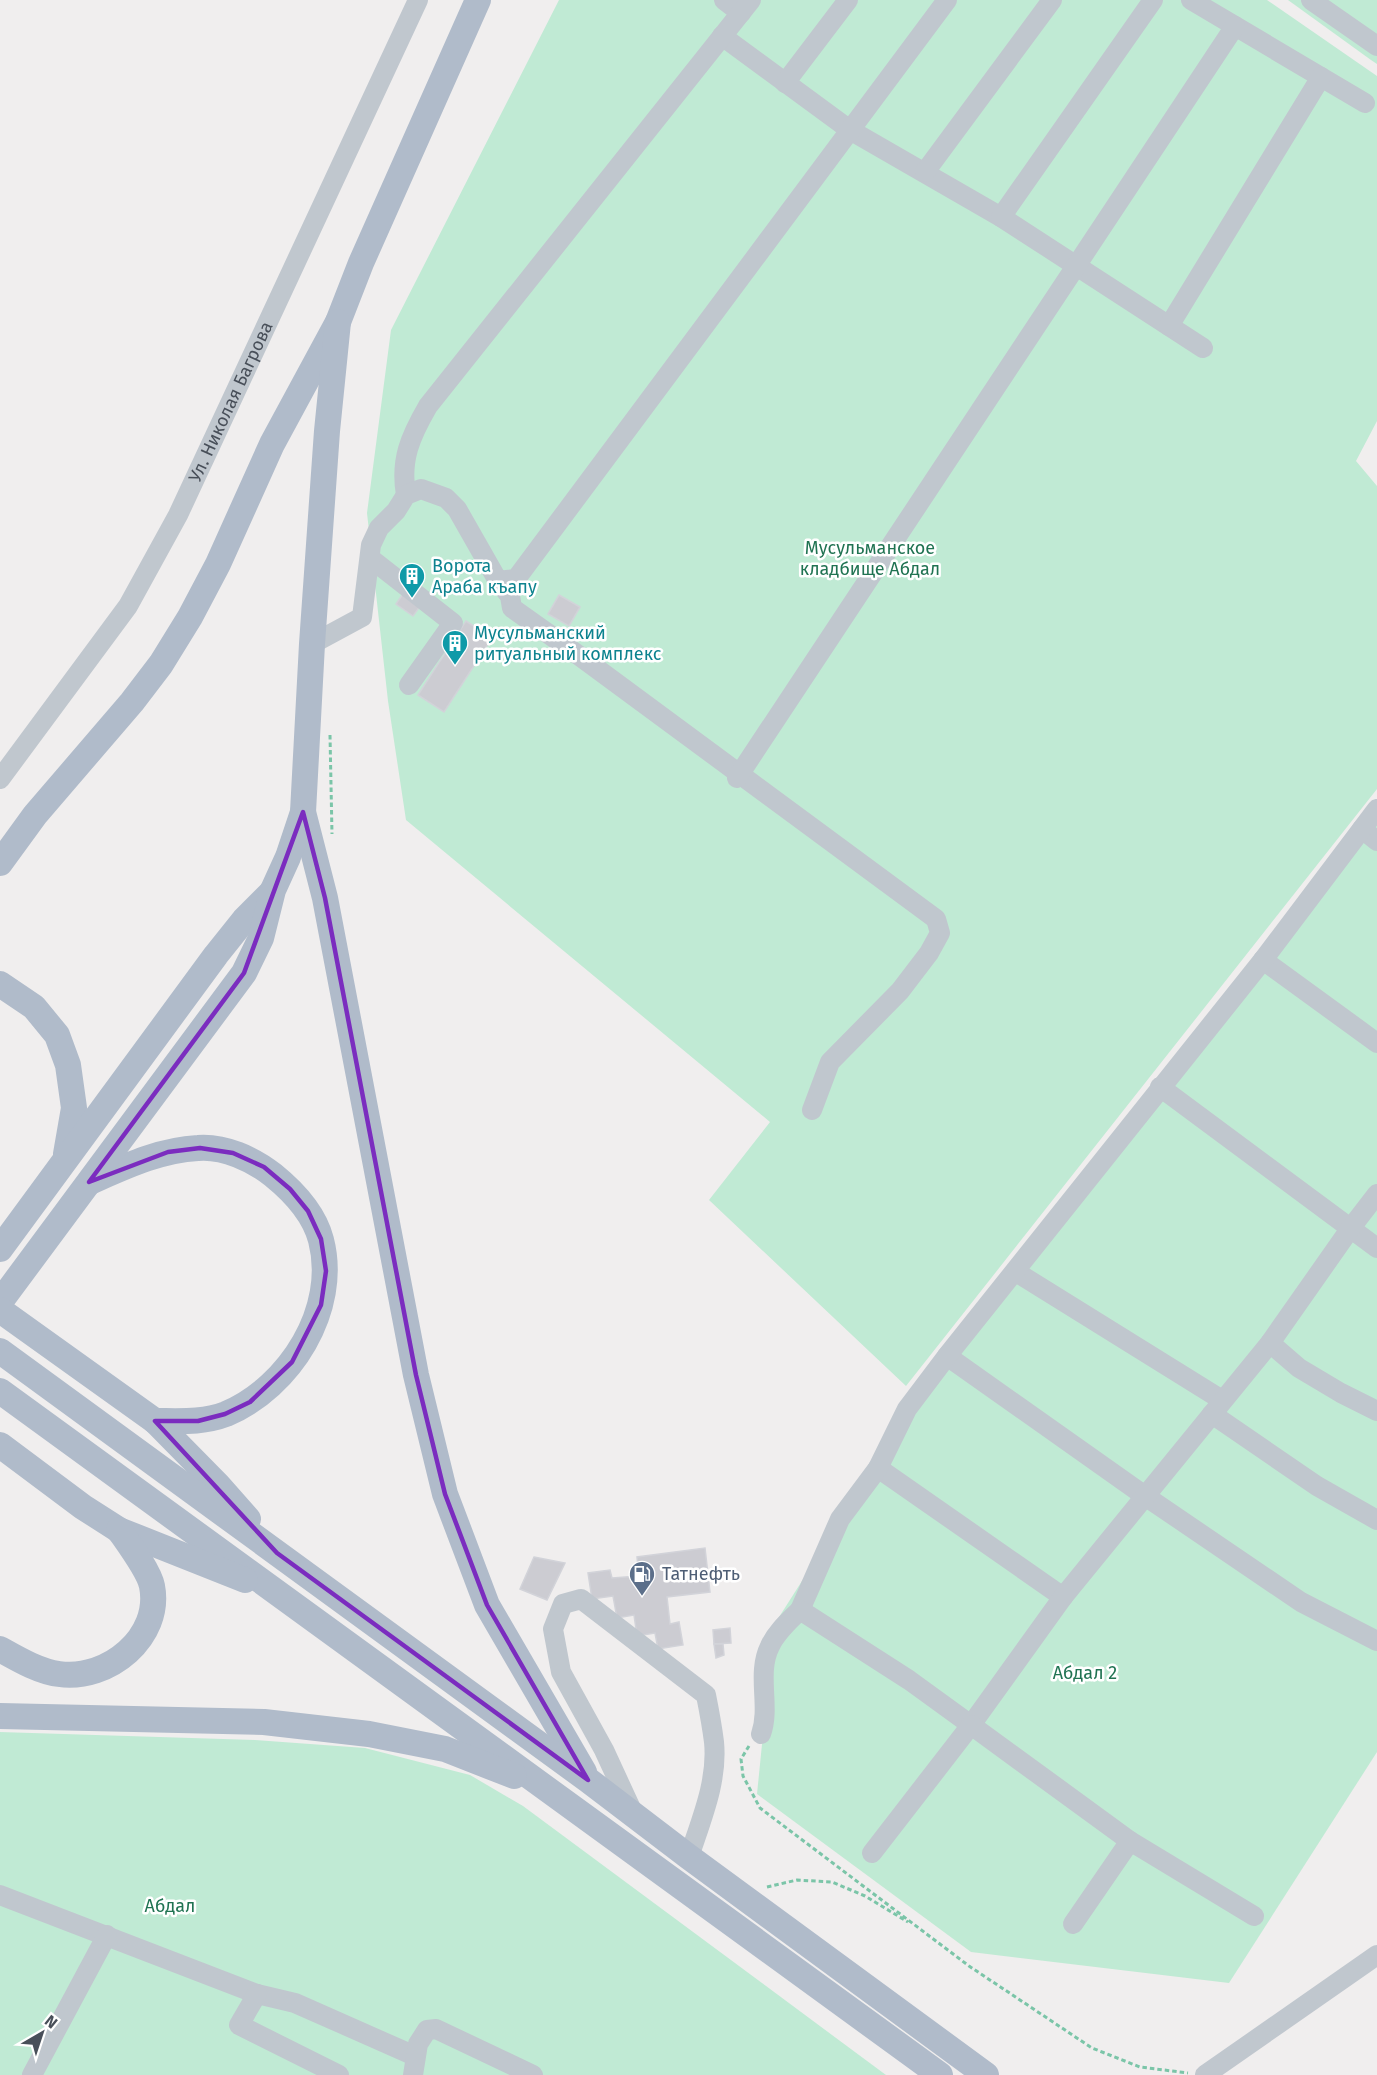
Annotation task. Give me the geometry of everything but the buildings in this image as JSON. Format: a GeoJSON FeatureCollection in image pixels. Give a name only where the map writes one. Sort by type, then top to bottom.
{"type":"FeatureCollection","features":[{"type":"Feature","properties":{"kind":"main road"},"geometry":{"type":"LineString","coordinates":[[0,863],[35,815],[161,664],[190,617],[218,564],[272,444],[338,322],[361,263],[478,0]]}},
{"type":"Feature","properties":{"kind":"main road"},"geometry":{"type":"LineString","coordinates":[[0,1302],[244,973],[261,938],[273,890],[288,857],[303,812],[328,420],[338,322]]}},
{"type":"Feature","properties":{"kind":"main road"},"geometry":{"type":"LineString","coordinates":[[303,812],[325,898],[416,1375],[445,1494],[487,1605],[588,1780]]}},
{"type":"Feature","properties":{"kind":"main road"},"geometry":{"type":"LineString","coordinates":[[1,1247],[216,955],[244,920],[273,890]]}},
{"type":"Feature","properties":{"kind":"main road"},"geometry":{"type":"LineString","coordinates":[[0,984],[34,1006],[57,1035],[68,1065],[74,1108],[65,1160]]}},
{"type":"Feature","properties":{"kind":"main road"},"geometry":{"type":"LineString","coordinates":[[89,1182],[135,1162],[168,1152],[200,1148],[233,1153],[264,1167],[290,1189],[308,1211],[321,1239],[326,1271],[321,1305],[309,1334],[292,1362],[273,1383],[250,1401],[225,1414],[198,1421],[154,1420]]}},
{"type":"Feature","properties":{"kind":"main road"},"geometry":{"type":"LineString","coordinates":[[0,1310],[154,1420],[218,1485],[277,1553]]}},
{"type":"Feature","properties":{"kind":"main road"},"geometry":{"type":"LineString","coordinates":[[0,1351],[588,1780],[986,2075]]}},
{"type":"Feature","properties":{"kind":"main road"},"geometry":{"type":"LineString","coordinates":[[0,1391],[940,2075]]}},
{"type":"Feature","properties":{"kind":"main road"},"geometry":{"type":"LineString","coordinates":[[0,1445],[83,1507],[119,1530],[280,1594]]}},
{"type":"Feature","properties":{"kind":"main road"},"geometry":{"type":"LineString","coordinates":[[0,1649],[27,1664],[60,1674],[86,1674],[110,1665],[128,1652],[144,1633],[152,1611],[152,1585],[119,1530]]}},
{"type":"Feature","properties":{"kind":"main road"},"geometry":{"type":"LineString","coordinates":[[0,1716],[264,1722],[369,1734],[445,1749],[550,1791]]}},
{"type":"Feature","properties":{"kind":"street","name":"Ул. Николая Багрова"},"geometry":{"type":"LineString","coordinates":[[2,773],[128,606],[173,525],[418,0]]}},
{"type":"Feature","properties":{"kind":"street"},"geometry":{"type":"LineString","coordinates":[[406,495],[403,477],[405,454],[416,426],[428,406],[746,6],[724,0]]}},
{"type":"Feature","properties":{"kind":"street"},"geometry":{"type":"LineString","coordinates":[[784,83],[848,0]]}},
{"type":"Feature","properties":{"kind":"street"},"geometry":{"type":"LineString","coordinates":[[498,581],[516,579],[947,0]]}},
{"type":"Feature","properties":{"kind":"street"},"geometry":{"type":"LineString","coordinates":[[925,172],[1052,0]]}},
{"type":"Feature","properties":{"kind":"street"},"geometry":{"type":"LineString","coordinates":[[1002,217],[1153,0]]}},
{"type":"Feature","properties":{"kind":"street"},"geometry":{"type":"LineString","coordinates":[[1191,0],[1365,103]]}},
{"type":"Feature","properties":{"kind":"street"},"geometry":{"type":"LineString","coordinates":[[1311,0],[1377,46]]}},
{"type":"Feature","properties":{"kind":"street"},"geometry":{"type":"LineString","coordinates":[[738,776],[1235,26]]}},
{"type":"Feature","properties":{"kind":"street"},"geometry":{"type":"LineString","coordinates":[[722,36],[850,130],[1002,217],[1203,348]]}},
{"type":"Feature","properties":{"kind":"street"},"geometry":{"type":"LineString","coordinates":[[1169,326],[1321,77]]}},
{"type":"Feature","properties":{"kind":"street"},"geometry":{"type":"LineString","coordinates":[[312,644],[362,617],[372,545],[379,528],[396,511],[406,495],[421,489],[446,498],[457,509],[498,581],[510,596],[512,608],[936,919],[940,933],[929,952],[900,991],[830,1062],[812,1110]]}},
{"type":"Feature","properties":{"kind":"street"},"geometry":{"type":"LineString","coordinates":[[370,558],[453,623],[409,685]]}},
{"type":"Feature","properties":{"kind":"street"},"geometry":{"type":"LineString","coordinates":[[761,1734],[765,1722],[763,1674],[769,1646],[800,1610],[840,1519],[878,1468],[907,1409],[1160,1087],[1369,835],[1377,809]]}},
{"type":"Feature","properties":{"kind":"street"},"geometry":{"type":"LineString","coordinates":[[1263,960],[1377,1043]]}},
{"type":"Feature","properties":{"kind":"street"},"geometry":{"type":"LineString","coordinates":[[1160,1087],[1377,1248]]}},
{"type":"Feature","properties":{"kind":"street"},"geometry":{"type":"LineString","coordinates":[[872,1853],[971,1725],[1063,1597],[1270,1343],[1377,1194]]}},
{"type":"Feature","properties":{"kind":"street"},"geometry":{"type":"LineString","coordinates":[[1016,1272],[1217,1407],[1317,1486],[1377,1520]]}},
{"type":"Feature","properties":{"kind":"street"},"geometry":{"type":"LineString","coordinates":[[1270,1343],[1299,1368],[1377,1411]]}},
{"type":"Feature","properties":{"kind":"street"},"geometry":{"type":"LineString","coordinates":[[947,1356],[1145,1496],[1301,1602],[1377,1641]]}},
{"type":"Feature","properties":{"kind":"street"},"geometry":{"type":"LineString","coordinates":[[878,1468],[1063,1597]]}},
{"type":"Feature","properties":{"kind":"street"},"geometry":{"type":"LineString","coordinates":[[634,1815],[604,1750],[561,1672],[554,1629],[563,1604],[581,1599],[706,1695],[714,1743],[714,1772],[689,1857]]}},
{"type":"Feature","properties":{"kind":"street"},"geometry":{"type":"LineString","coordinates":[[800,1610],[909,1680],[1130,1840],[1254,1916]]}},
{"type":"Feature","properties":{"kind":"street"},"geometry":{"type":"LineString","coordinates":[[1073,1924],[1130,1840]]}},
{"type":"Feature","properties":{"kind":"street"},"geometry":{"type":"LineString","coordinates":[[0,1895],[257,1994],[295,2004],[414,2066],[418,2044],[427,2030],[436,2029],[533,2075]]}},
{"type":"Feature","properties":{"kind":"street"},"geometry":{"type":"LineString","coordinates":[[32,2075],[107,1935]]}},
{"type":"Feature","properties":{"kind":"street"},"geometry":{"type":"LineString","coordinates":[[1199,2074],[1377,1954]]}},
{"type":"Feature","properties":{"kind":"street"},"geometry":{"type":"LineString","coordinates":[[257,1994],[239,2025],[339,2075]]}},
{"type":"Feature","properties":{"kind":"path"},"geometry":{"type":"LineString","coordinates":[[330,727],[332,842]]}},
{"type":"Feature","properties":{"kind":"path"},"geometry":{"type":"LineString","coordinates":[[761,1734],[741,1759],[743,1776],[760,1808],[969,1966],[1092,2048],[1140,2067],[1199,2074]]}},
{"type":"Feature","properties":{"kind":"path"},"geometry":{"type":"LineString","coordinates":[[739,1894],[797,1880],[831,1882],[865,1896],[920,1929]]}},
{"type":"Feature","properties":{"kind":"highlighted area"},"geometry":{"type":"Polygon","coordinates":[[[303,812],[325,898],[416,1375],[445,1494],[487,1605],[588,1780],[277,1553],[155,1421],[198,1421],[225,1414],[250,1402],[292,1362],[321,1305],[326,1271],[321,1239],[308,1211],[290,1189],[264,1167],[233,1153],[200,1148],[168,1152],[89,1182],[244,973],[303,812]]]}},
{"type":"Feature","properties":{"kind":"green space","name":"Мусульманское кладбище Абдал"},"geometry":{"type":"Polygon","coordinates":[[[559,0],[1267,0],[1377,76],[1377,421],[1356,461],[1377,486],[1377,789],[906,1386],[709,1200],[770,1122],[406,820],[388,701],[367,513],[391,330],[559,0]]]}},
{"type":"Feature","properties":{"kind":"green space"},"geometry":{"type":"Polygon","coordinates":[[[1288,0],[1377,0],[1377,64],[1371,60],[1288,0]]]}},
{"type":"Feature","properties":{"kind":"green space","name":"Абдал 2"},"geometry":{"type":"Polygon","coordinates":[[[1377,806],[1377,1752],[1229,1983],[971,1952],[757,1794],[774,1625],[910,1411],[1377,806]]]}},
{"type":"Feature","properties":{"kind":"green space","name":"Абдал"},"geometry":{"type":"Polygon","coordinates":[[[0,1732],[255,1740],[365,1748],[470,1775],[523,1806],[886,2075],[0,2075],[0,1732]]]}},
{"type":"Feature","properties":{"kind":"place","name":"Ворота Араба къапу"},"geometry":{"type":"Point","coordinates":[412,599]}},
{"type":"Feature","properties":{"kind":"place","name":"Мусульманский ритуальный комплекс"},"geometry":{"type":"Point","coordinates":[455,666]}},
{"type":"Feature","properties":{"kind":"place","name":"Татнефть"},"geometry":{"type":"Point","coordinates":[642,1597]}}]}
